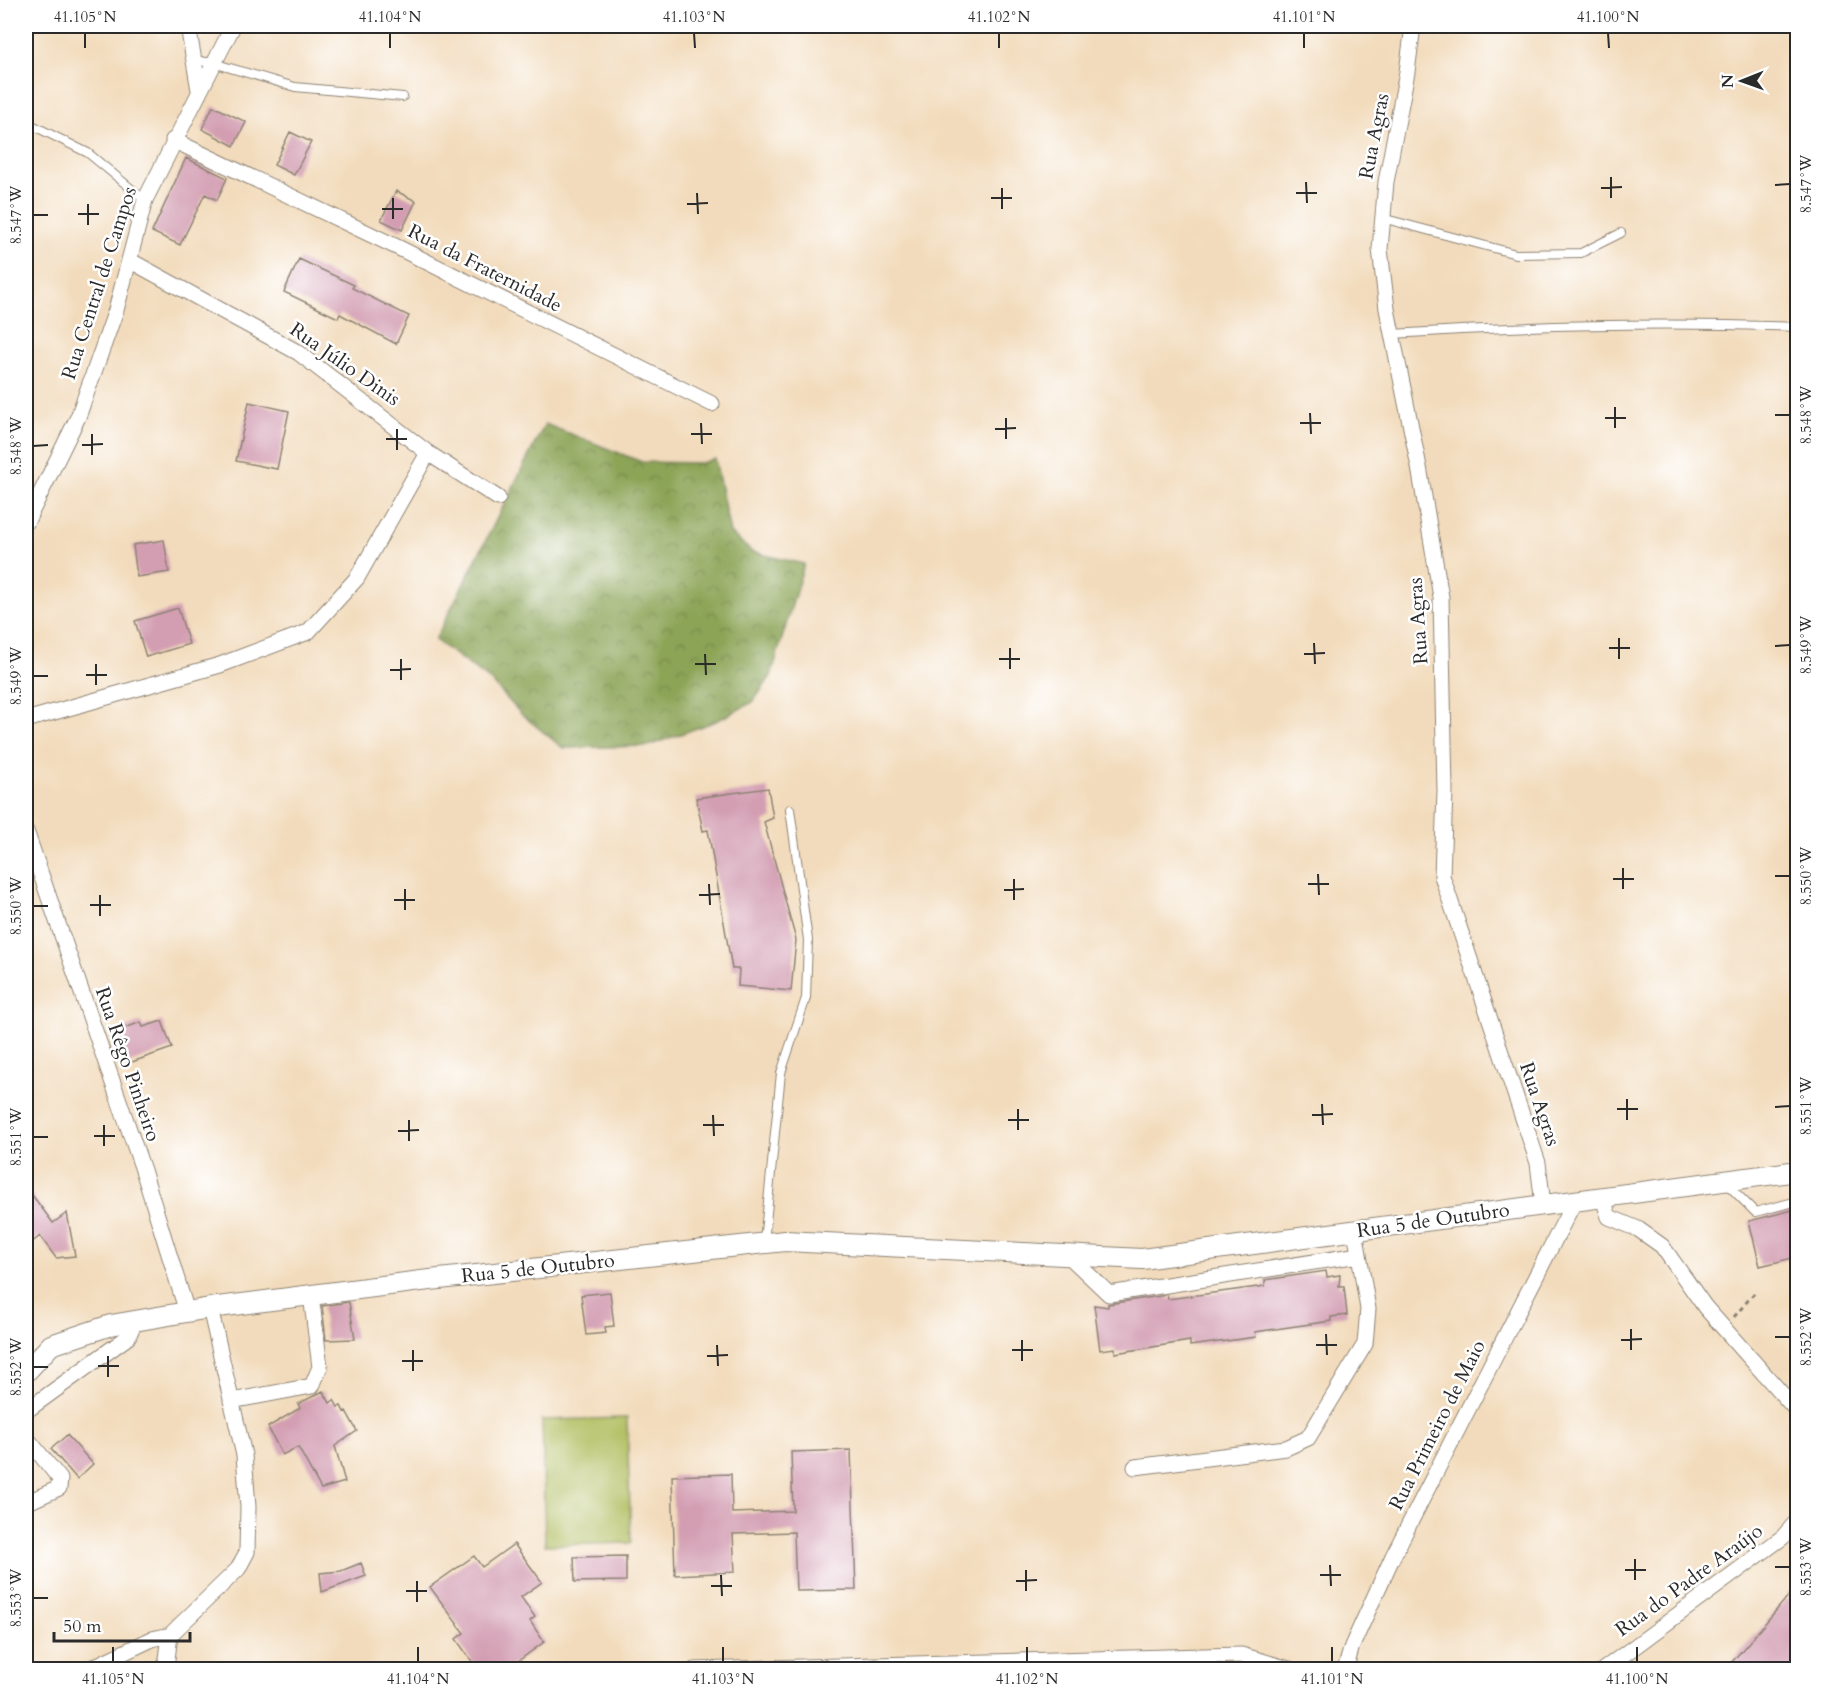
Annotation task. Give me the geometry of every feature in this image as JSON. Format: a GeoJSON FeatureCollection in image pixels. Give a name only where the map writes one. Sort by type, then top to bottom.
{"type":"FeatureCollection","features":[{"type":"Feature","properties":{"kind":"street"},"geometry":{"type":"LineString","coordinates":[[188,26],[199,90]]}},
{"type":"Feature","properties":{"kind":"street","name":"Rua Central de Campos"},"geometry":{"type":"LineString","coordinates":[[26,523],[78,417],[116,310],[145,200],[173,140],[233,26]]}},
{"type":"Feature","properties":{"kind":"street","name":"Rua Agras"},"geometry":{"type":"LineString","coordinates":[[1413,26],[1407,72],[1386,182],[1380,249],[1392,334],[1419,466],[1441,597],[1445,791],[1442,876],[1538,1163],[1543,1205]]}},
{"type":"Feature","properties":{"kind":"street","name":"Rua da Fraternidade"},"geometry":{"type":"LineString","coordinates":[[173,140],[399,248],[712,404]]}},
{"type":"Feature","properties":{"kind":"street","name":"Rua Júlio Dinis"},"geometry":{"type":"LineString","coordinates":[[129,260],[299,353],[428,453],[498,498]]}},
{"type":"Feature","properties":{"kind":"street"},"geometry":{"type":"LineString","coordinates":[[26,720],[220,665],[308,632],[357,578],[428,453]]}},
{"type":"Feature","properties":{"kind":"street","name":"Rua Rêgo Pinheiro"},"geometry":{"type":"LineString","coordinates":[[26,831],[143,1170],[187,1312]]}},
{"type":"Feature","properties":{"kind":"street","name":"Rua 5 de Outubro"},"geometry":{"type":"LineString","coordinates":[[30,1358],[51,1346],[111,1325],[210,1308],[764,1243],[785,1241],[1142,1259],[1797,1171]]}},
{"type":"Feature","properties":{"kind":"street"},"geometry":{"type":"LineString","coordinates":[[1604,1198],[1609,1217],[1638,1229],[1662,1246],[1705,1307],[1797,1412]]}},
{"type":"Feature","properties":{"kind":"street","name":"Rua Primeiro de Maio"},"geometry":{"type":"LineString","coordinates":[[1345,1670],[1352,1646],[1393,1556],[1574,1202]]}},
{"type":"Feature","properties":{"kind":"street"},"geometry":{"type":"LineString","coordinates":[[1135,1467],[1286,1448],[1308,1438],[1365,1344],[1368,1309],[1355,1230]]}},
{"type":"Feature","properties":{"kind":"street","name":"Rua 5 de Outubro"},"geometry":{"type":"LineString","coordinates":[[1068,1255],[1109,1294],[1359,1255]]}},
{"type":"Feature","properties":{"kind":"street"},"geometry":{"type":"LineString","coordinates":[[231,1401],[312,1386],[320,1367],[311,1295]]}},
{"type":"Feature","properties":{"kind":"street"},"geometry":{"type":"LineString","coordinates":[[87,1670],[152,1639],[170,1635],[238,1569],[247,1552],[248,1507],[244,1455],[210,1308]]}},
{"type":"Feature","properties":{"kind":"street"},"geometry":{"type":"LineString","coordinates":[[26,1411],[128,1337],[135,1321]]}},
{"type":"Feature","properties":{"kind":"street"},"geometry":{"type":"LineString","coordinates":[[26,1437],[60,1479],[59,1488],[26,1503]]}},
{"type":"Feature","properties":{"kind":"street","name":"Rua do Padre Araújo"},"geometry":{"type":"LineString","coordinates":[[1602,1670],[1783,1537],[1797,1520]]}},
{"type":"Feature","properties":{"kind":"street"},"geometry":{"type":"LineString","coordinates":[[163,1670],[170,1635]]}},
{"type":"Feature","properties":{"kind":"street"},"geometry":{"type":"LineString","coordinates":[[694,1670],[874,1667],[1241,1655],[1292,1670]]}},
{"type":"Feature","properties":{"kind":"lane"},"geometry":{"type":"LineString","coordinates":[[193,60],[213,63],[295,87],[403,97]]}},
{"type":"Feature","properties":{"kind":"lane"},"geometry":{"type":"LineString","coordinates":[[26,122],[88,153],[145,200]]}},
{"type":"Feature","properties":{"kind":"lane"},"geometry":{"type":"LineString","coordinates":[[1382,218],[1516,254],[1581,253],[1621,233]]}},
{"type":"Feature","properties":{"kind":"lane"},"geometry":{"type":"LineString","coordinates":[[1392,334],[1525,325],[1746,324],[1797,327]]}},
{"type":"Feature","properties":{"kind":"lane"},"geometry":{"type":"LineString","coordinates":[[764,1243],[781,1073],[806,998],[808,940],[790,809]]}},
{"type":"Feature","properties":{"kind":"lane"},"geometry":{"type":"LineString","coordinates":[[1725,1182],[1755,1212],[1797,1201]]}},
{"type":"Feature","properties":{"kind":"path"},"geometry":{"type":"LineString","coordinates":[[1724,1328],[1756,1291]]}},
{"type":"Feature","properties":{"kind":"green space"},"geometry":{"type":"Polygon","coordinates":[[[545,424],[642,462],[701,463],[715,459],[730,533],[752,552],[804,564],[771,676],[753,702],[716,721],[648,746],[563,748],[521,714],[491,681],[435,640],[545,424]]]}},
{"type":"Feature","properties":{"kind":"green space"},"geometry":{"type":"Polygon","coordinates":[[[627,1418],[631,1543],[545,1545],[542,1420],[627,1418]]]}},
{"type":"Feature","properties":{"kind":"building"},"geometry":{"type":"Polygon","coordinates":[[[213,106],[246,122],[234,146],[202,129],[213,106]]]}},
{"type":"Feature","properties":{"kind":"building"},"geometry":{"type":"Polygon","coordinates":[[[290,132],[311,142],[294,175],[274,165],[290,132]]]}},
{"type":"Feature","properties":{"kind":"building"},"geometry":{"type":"Polygon","coordinates":[[[186,158],[227,178],[217,200],[205,194],[180,245],[152,232],[186,158]]]}},
{"type":"Feature","properties":{"kind":"building"},"geometry":{"type":"Polygon","coordinates":[[[396,191],[416,201],[402,230],[381,220],[396,191]]]}},
{"type":"Feature","properties":{"kind":"building"},"geometry":{"type":"Polygon","coordinates":[[[299,259],[354,285],[352,288],[409,316],[396,344],[340,314],[338,318],[284,292],[299,259]]]}},
{"type":"Feature","properties":{"kind":"building"},"geometry":{"type":"Polygon","coordinates":[[[249,402],[289,411],[277,469],[236,461],[249,402]]]}},
{"type":"Feature","properties":{"kind":"building"},"geometry":{"type":"Polygon","coordinates":[[[164,540],[169,572],[137,577],[133,545],[164,540]]]}},
{"type":"Feature","properties":{"kind":"building"},"geometry":{"type":"Polygon","coordinates":[[[178,608],[189,644],[146,657],[135,621],[178,608]]]}},
{"type":"Feature","properties":{"kind":"building"},"geometry":{"type":"Polygon","coordinates":[[[768,788],[773,818],[764,822],[796,940],[791,991],[738,986],[739,969],[732,969],[708,830],[703,831],[696,798],[768,788]]]}},
{"type":"Feature","properties":{"kind":"building"},"geometry":{"type":"Polygon","coordinates":[[[162,1021],[172,1048],[129,1063],[117,1031],[141,1022],[143,1027],[162,1021]]]}},
{"type":"Feature","properties":{"kind":"building"},"geometry":{"type":"Polygon","coordinates":[[[26,1187],[53,1223],[67,1213],[75,1256],[56,1258],[40,1236],[26,1247],[26,1187]]]}},
{"type":"Feature","properties":{"kind":"building"},"geometry":{"type":"Polygon","coordinates":[[[1797,1209],[1797,1257],[1760,1266],[1749,1221],[1797,1209]]]}},
{"type":"Feature","properties":{"kind":"building"},"geometry":{"type":"Polygon","coordinates":[[[1326,1271],[1327,1277],[1340,1275],[1339,1286],[1344,1286],[1347,1315],[1331,1317],[1331,1321],[1255,1332],[1256,1337],[1190,1346],[1190,1341],[1115,1353],[1115,1348],[1100,1350],[1094,1305],[1108,1307],[1108,1304],[1167,1295],[1168,1299],[1265,1286],[1265,1280],[1326,1271]]]}},
{"type":"Feature","properties":{"kind":"building"},"geometry":{"type":"Polygon","coordinates":[[[610,1292],[614,1326],[605,1327],[606,1333],[586,1335],[581,1295],[610,1292]]]}},
{"type":"Feature","properties":{"kind":"building"},"geometry":{"type":"Polygon","coordinates":[[[349,1302],[355,1339],[326,1340],[322,1306],[349,1302]]]}},
{"type":"Feature","properties":{"kind":"building"},"geometry":{"type":"Polygon","coordinates":[[[323,1391],[330,1403],[334,1400],[338,1407],[341,1406],[344,1412],[346,1411],[357,1431],[335,1446],[345,1482],[321,1489],[298,1447],[282,1455],[268,1427],[300,1408],[298,1404],[323,1391]]]}},
{"type":"Feature","properties":{"kind":"building"},"geometry":{"type":"Polygon","coordinates":[[[67,1435],[93,1464],[77,1479],[51,1449],[67,1435]]]}},
{"type":"Feature","properties":{"kind":"building"},"geometry":{"type":"Polygon","coordinates":[[[851,1450],[856,1590],[796,1591],[794,1532],[733,1534],[735,1572],[675,1575],[672,1476],[731,1474],[732,1513],[793,1511],[791,1452],[851,1450]]]}},
{"type":"Feature","properties":{"kind":"building"},"geometry":{"type":"Polygon","coordinates":[[[514,1544],[542,1582],[521,1597],[535,1617],[530,1621],[544,1642],[506,1670],[478,1670],[456,1639],[464,1633],[430,1587],[474,1556],[482,1567],[514,1544]]]}},
{"type":"Feature","properties":{"kind":"building"},"geometry":{"type":"Polygon","coordinates":[[[626,1556],[626,1581],[575,1582],[574,1557],[626,1556]]]}},
{"type":"Feature","properties":{"kind":"building"},"geometry":{"type":"Polygon","coordinates":[[[361,1563],[366,1576],[322,1592],[320,1573],[341,1571],[361,1563]]]}},
{"type":"Feature","properties":{"kind":"building"},"geometry":{"type":"Polygon","coordinates":[[[1797,1586],[1797,1670],[1725,1670],[1797,1586]]]}}]}
